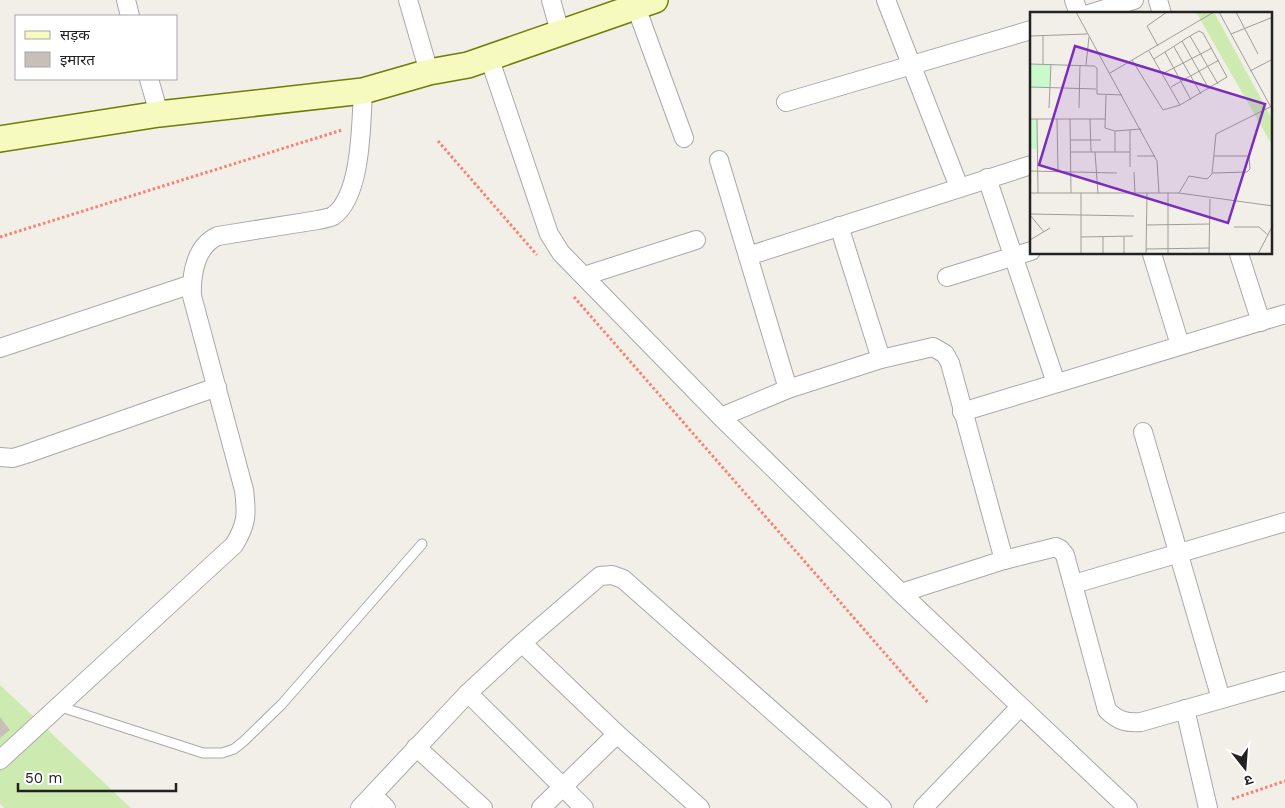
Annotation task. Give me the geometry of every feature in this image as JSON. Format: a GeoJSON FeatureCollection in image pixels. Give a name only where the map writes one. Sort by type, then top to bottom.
{"type":"FeatureCollection","features":[{"type":"Feature","properties":{"kind":"street"},"geometry":{"type":"LineString","coordinates":[[126,0],[130,15]]}},
{"type":"Feature","properties":{"kind":"street"},"geometry":{"type":"LineString","coordinates":[[408,0],[429,72]]}},
{"type":"Feature","properties":{"kind":"street"},"geometry":{"type":"LineString","coordinates":[[551,0],[560,32]]}},
{"type":"Feature","properties":{"kind":"street"},"geometry":{"type":"LineString","coordinates":[[886,0],[959,187]]}},
{"type":"Feature","properties":{"kind":"street"},"geometry":{"type":"LineString","coordinates":[[1074,0],[1078,12]]}},
{"type":"Feature","properties":{"kind":"street"},"geometry":{"type":"LineString","coordinates":[[1095,12],[1134,0]]}},
{"type":"Feature","properties":{"kind":"street"},"geometry":{"type":"LineString","coordinates":[[0,139],[159,114],[363,91],[429,72],[468,65],[646,3],[684,138]]}},
{"type":"Feature","properties":{"kind":"street"},"geometry":{"type":"LineString","coordinates":[[786,102],[1030,30]]}},
{"type":"Feature","properties":{"kind":"street"},"geometry":{"type":"LineString","coordinates":[[489,57],[549,234],[561,253],[720,417],[901,593],[1128,808]]}},
{"type":"Feature","properties":{"kind":"street"},"geometry":{"type":"LineString","coordinates":[[148,80],[159,114]]}},
{"type":"Feature","properties":{"kind":"street"},"geometry":{"type":"LineString","coordinates":[[0,760],[234,545],[245,528],[246,508],[244,490],[192,296],[192,284],[202,248],[208,240],[218,236],[333,216],[339,209],[352,184],[357,164],[363,91]]}},
{"type":"Feature","properties":{"kind":"street"},"geometry":{"type":"LineString","coordinates":[[719,160],[788,389]]}},
{"type":"Feature","properties":{"kind":"street"},"geometry":{"type":"LineString","coordinates":[[748,256],[1030,165]]}},
{"type":"Feature","properties":{"kind":"street"},"geometry":{"type":"LineString","coordinates":[[987,178],[1056,383]]}},
{"type":"Feature","properties":{"kind":"street"},"geometry":{"type":"LineString","coordinates":[[839,226],[881,359]]}},
{"type":"Feature","properties":{"kind":"street"},"geometry":{"type":"LineString","coordinates":[[584,276],[696,240]]}},
{"type":"Feature","properties":{"kind":"street"},"geometry":{"type":"LineString","coordinates":[[947,277],[1030,251]]}},
{"type":"Feature","properties":{"kind":"street"},"geometry":{"type":"LineString","coordinates":[[1152,255],[1180,346]]}},
{"type":"Feature","properties":{"kind":"street"},"geometry":{"type":"LineString","coordinates":[[1239,255],[1261,322]]}},
{"type":"Feature","properties":{"kind":"street"},"geometry":{"type":"LineString","coordinates":[[0,348],[192,284]]}},
{"type":"Feature","properties":{"kind":"street"},"geometry":{"type":"LineString","coordinates":[[962,412],[1285,314]]}},
{"type":"Feature","properties":{"kind":"street"},"geometry":{"type":"LineString","coordinates":[[720,417],[788,389],[881,359],[925,349],[939,349],[945,354],[950,363],[1004,560]]}},
{"type":"Feature","properties":{"kind":"street"},"geometry":{"type":"LineString","coordinates":[[0,457],[13,458],[26,454],[217,387]]}},
{"type":"Feature","properties":{"kind":"street"},"geometry":{"type":"LineString","coordinates":[[1143,432],[1222,700]]}},
{"type":"Feature","properties":{"kind":"street"},"geometry":{"type":"LineString","coordinates":[[1074,584],[1285,522]]}},
{"type":"Feature","properties":{"kind":"street"},"geometry":{"type":"LineString","coordinates":[[901,593],[1004,560],[1048,548],[1060,549],[1066,556],[1107,710],[1115,718],[1130,722],[1222,700],[1285,682]]}},
{"type":"Feature","properties":{"kind":"street"},"geometry":{"type":"LineString","coordinates":[[360,808],[468,693],[522,643],[600,576],[612,575],[623,579],[882,808]]}},
{"type":"Feature","properties":{"kind":"street"},"geometry":{"type":"LineString","coordinates":[[522,643],[692,806]]}},
{"type":"Feature","properties":{"kind":"street"},"geometry":{"type":"LineString","coordinates":[[468,693],[584,808]]}},
{"type":"Feature","properties":{"kind":"street"},"geometry":{"type":"LineString","coordinates":[[923,808],[1020,706]]}},
{"type":"Feature","properties":{"kind":"street"},"geometry":{"type":"LineString","coordinates":[[1185,709],[1208,808]]}},
{"type":"Feature","properties":{"kind":"street"},"geometry":{"type":"LineString","coordinates":[[541,808],[617,734]]}},
{"type":"Feature","properties":{"kind":"street"},"geometry":{"type":"LineString","coordinates":[[416,747],[483,808]]}},
{"type":"Feature","properties":{"kind":"street"},"geometry":{"type":"LineString","coordinates":[[373,795],[386,808]]}},
{"type":"Feature","properties":{"kind":"lane"},"geometry":{"type":"LineString","coordinates":[[58,706],[203,753],[222,753],[234,749],[282,704],[422,544]]}},
{"type":"Feature","properties":{"kind":"path"},"geometry":{"type":"LineString","coordinates":[[0,236],[342,130]]}},
{"type":"Feature","properties":{"kind":"path"},"geometry":{"type":"LineString","coordinates":[[438,141],[543,261]]}},
{"type":"Feature","properties":{"kind":"path"},"geometry":{"type":"LineString","coordinates":[[569,291],[929,704]]}},
{"type":"Feature","properties":{"kind":"path"},"geometry":{"type":"LineString","coordinates":[[1232,799],[1285,781]]}},
{"type":"Feature","properties":{"kind":"green space"},"geometry":{"type":"Polygon","coordinates":[[[0,685],[131,808],[4,808],[0,804],[0,685]]]}},
{"type":"Feature","properties":{"kind":"building"},"geometry":{"type":"Polygon","coordinates":[[[0,717],[10,730],[0,738],[0,717]]]}}]}
